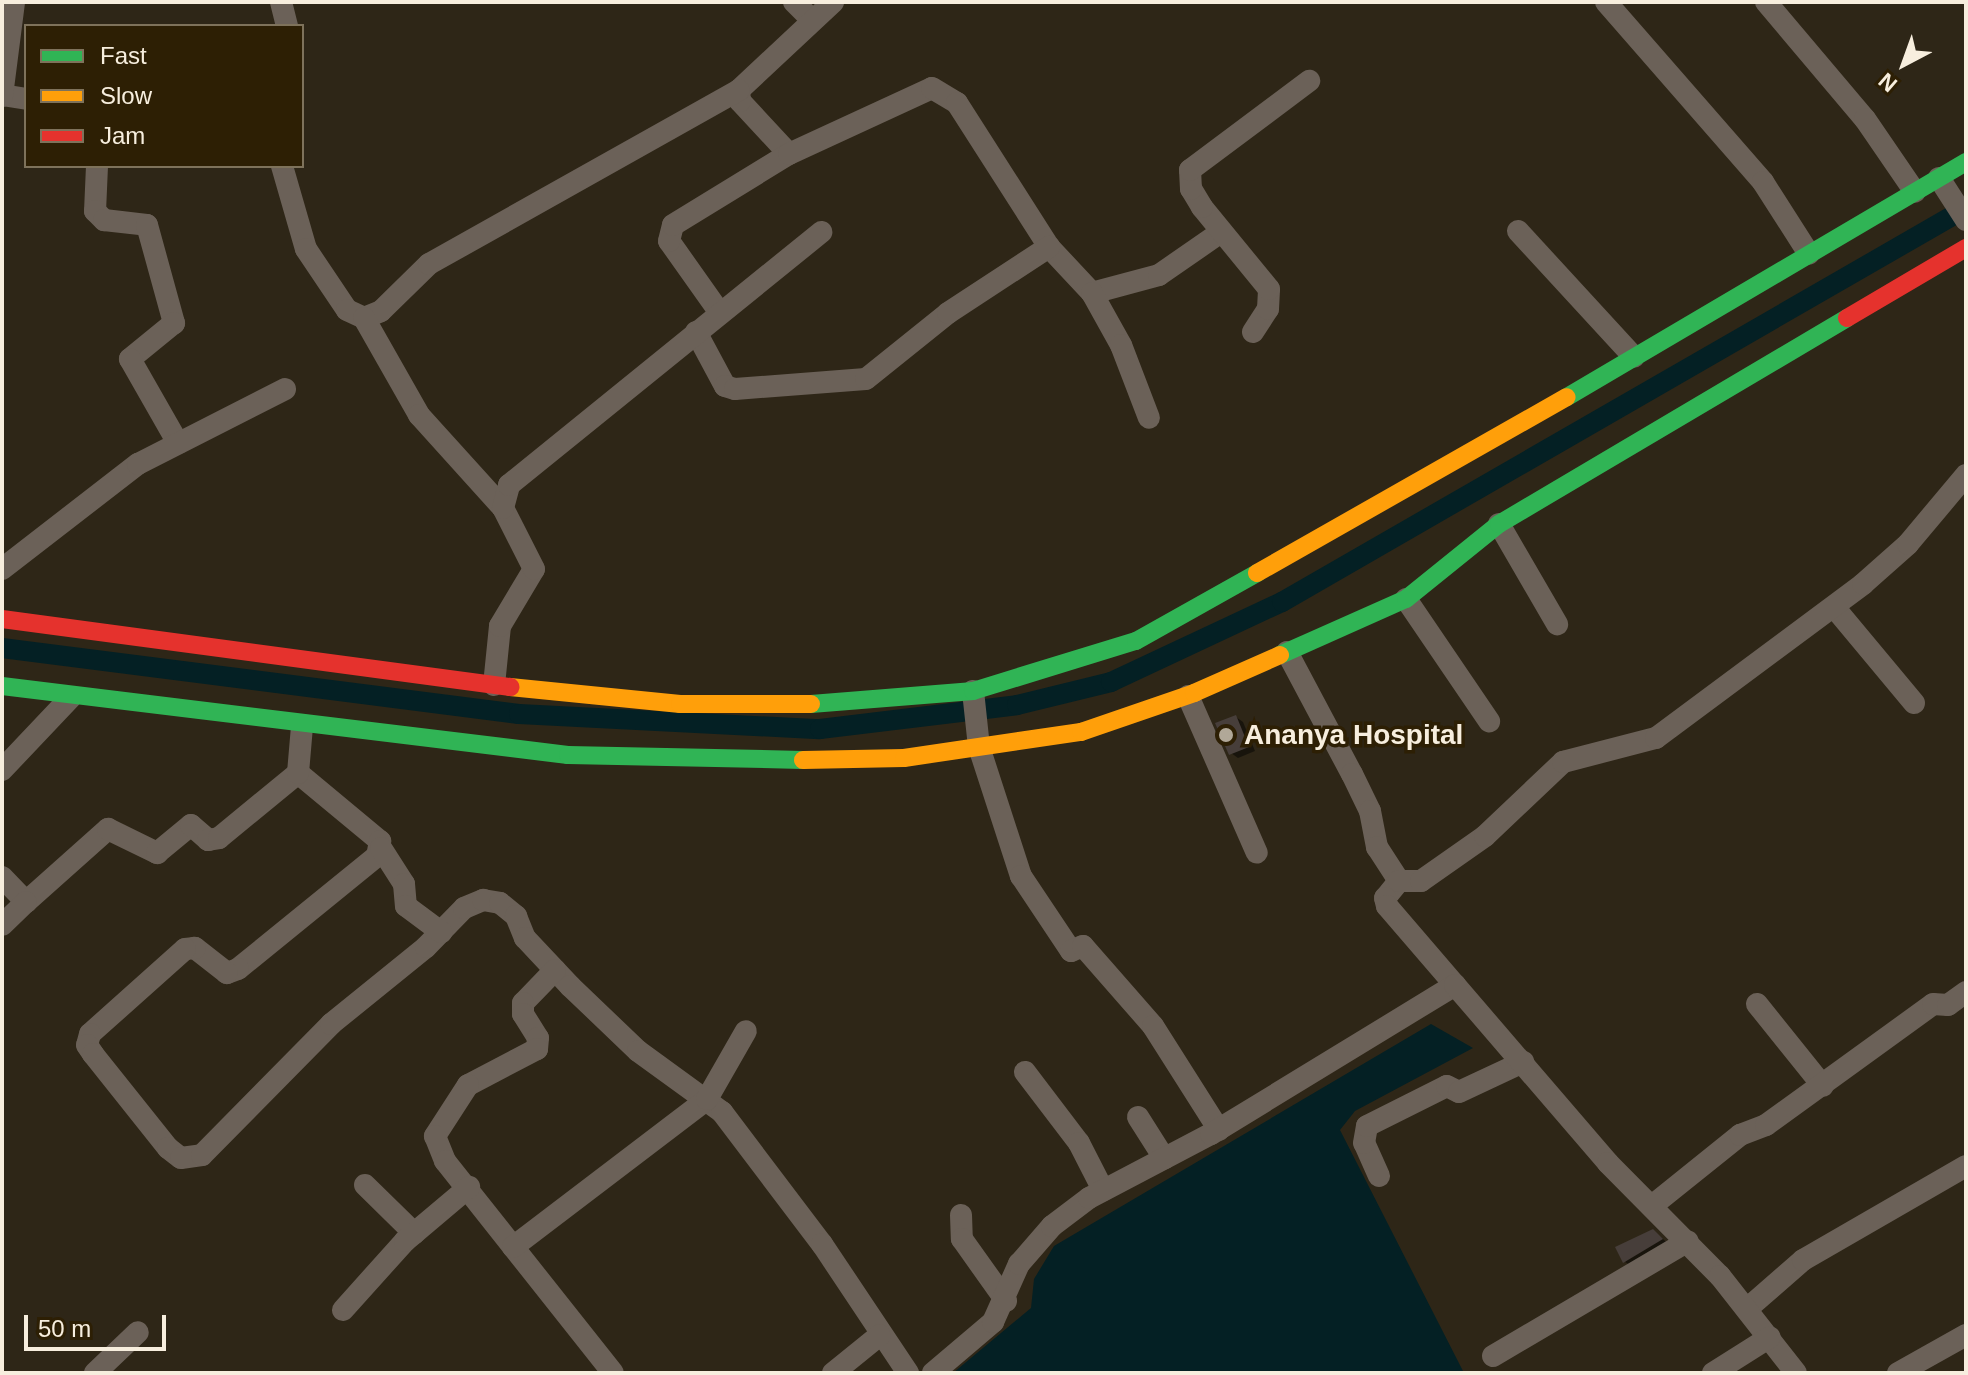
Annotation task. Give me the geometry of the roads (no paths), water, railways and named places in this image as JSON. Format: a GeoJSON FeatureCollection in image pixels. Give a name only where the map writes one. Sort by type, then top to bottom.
{"type":"FeatureCollection","features":[{"type":"Feature","properties":{"kind":"street"},"geometry":{"type":"LineString","coordinates":[[14,2],[2,96],[24,99]]}},
{"type":"Feature","properties":{"kind":"street"},"geometry":{"type":"LineString","coordinates":[[794,2],[810,18]]}},
{"type":"Feature","properties":{"kind":"street"},"geometry":{"type":"LineString","coordinates":[[364,318],[381,311],[429,264],[739,90],[810,18],[833,2]]}},
{"type":"Feature","properties":{"kind":"street"},"geometry":{"type":"LineString","coordinates":[[1606,2],[1763,182],[1809,254]]}},
{"type":"Feature","properties":{"kind":"street"},"geometry":{"type":"LineString","coordinates":[[1766,2],[1865,119],[1915,192]]}},
{"type":"Feature","properties":{"kind":"street"},"geometry":{"type":"LineString","coordinates":[[1253,332],[1271,300],[1269,289],[1221,232],[1191,189],[1190,170],[1309,81]]}},
{"type":"Feature","properties":{"kind":"street"},"geometry":{"type":"LineString","coordinates":[[739,90],[740,101],[789,154]]}},
{"type":"Feature","properties":{"kind":"street"},"geometry":{"type":"LineString","coordinates":[[720,313],[668,233],[678,222],[789,154],[917,93],[942,91],[957,103],[1049,247],[1092,293],[1121,345],[1149,418]]}},
{"type":"Feature","properties":{"kind":"street"},"geometry":{"type":"LineString","coordinates":[[2,619],[494,685],[680,704],[856,704],[974,695],[1136,641],[1634,357],[1966,162]]}},
{"type":"Feature","properties":{"kind":"street"},"geometry":{"type":"LineString","coordinates":[[97,168],[95,211],[104,220],[147,225],[174,323],[130,359],[178,443]]}},
{"type":"Feature","properties":{"kind":"street"},"geometry":{"type":"LineString","coordinates":[[283,168],[306,249],[347,310],[364,318],[419,415],[503,508],[534,569],[500,626],[494,685]]}},
{"type":"Feature","properties":{"kind":"street"},"geometry":{"type":"LineString","coordinates":[[1939,178],[1966,220]]}},
{"type":"Feature","properties":{"kind":"street"},"geometry":{"type":"LineString","coordinates":[[1518,231],[1634,357]]}},
{"type":"Feature","properties":{"kind":"street"},"geometry":{"type":"LineString","coordinates":[[503,508],[509,485],[529,465],[821,232]]}},
{"type":"Feature","properties":{"kind":"street"},"geometry":{"type":"LineString","coordinates":[[1092,293],[1159,275],[1221,232]]}},
{"type":"Feature","properties":{"kind":"street"},"geometry":{"type":"LineString","coordinates":[[696,332],[725,386],[735,389],[866,379],[948,313],[1049,247]]}},
{"type":"Feature","properties":{"kind":"street"},"geometry":{"type":"LineString","coordinates":[[2,686],[302,726],[568,755],[666,759],[904,758],[978,739],[1081,732],[1188,696],[1406,599],[1499,524],[1966,248]]}},
{"type":"Feature","properties":{"kind":"street"},"geometry":{"type":"LineString","coordinates":[[2,569],[85,501],[178,443],[285,389]]}},
{"type":"Feature","properties":{"kind":"street"},"geometry":{"type":"LineString","coordinates":[[1399,881],[1421,881],[1485,836],[1563,762],[1656,738],[1834,607],[1908,544],[1966,475]]}},
{"type":"Feature","properties":{"kind":"street"},"geometry":{"type":"LineString","coordinates":[[1499,524],[1557,624]]}},
{"type":"Feature","properties":{"kind":"street"},"geometry":{"type":"LineString","coordinates":[[1406,599],[1489,721]]}},
{"type":"Feature","properties":{"kind":"street"},"geometry":{"type":"LineString","coordinates":[[1834,607],[1914,703]]}},
{"type":"Feature","properties":{"kind":"street"},"geometry":{"type":"LineString","coordinates":[[1287,652],[1370,811],[1377,847],[1399,881]]}},
{"type":"Feature","properties":{"kind":"street"},"geometry":{"type":"LineString","coordinates":[[974,695],[978,739],[1021,876],[1071,951],[1083,946],[1153,1026],[1219,1130]]}},
{"type":"Feature","properties":{"kind":"street"},"geometry":{"type":"LineString","coordinates":[[1188,696],[1257,853]]}},
{"type":"Feature","properties":{"kind":"street"},"geometry":{"type":"LineString","coordinates":[[2,770],[71,697]]}},
{"type":"Feature","properties":{"kind":"street"},"geometry":{"type":"LineString","coordinates":[[2,925],[108,829],[157,853],[191,825],[208,840],[219,838],[298,773],[302,726]]}},
{"type":"Feature","properties":{"kind":"street"},"geometry":{"type":"LineString","coordinates":[[298,773],[380,841],[381,848],[404,884],[406,906],[441,932]]}},
{"type":"Feature","properties":{"kind":"street"},"geometry":{"type":"LineString","coordinates":[[381,848],[325,903],[238,969],[227,973],[195,948],[185,949],[90,1034],[87,1045],[93,1054],[168,1148],[192,1161],[243,1117],[367,990],[441,932],[464,908],[483,900],[500,903],[516,916],[525,938],[638,1051],[722,1112],[822,1244],[908,1373]]}},
{"type":"Feature","properties":{"kind":"street"},"geometry":{"type":"LineString","coordinates":[[2,877],[26,902]]}},
{"type":"Feature","properties":{"kind":"street"},"geometry":{"type":"LineString","coordinates":[[1399,881],[1385,898],[1387,906],[1608,1163],[1688,1241],[1748,1308],[1796,1373]]}},
{"type":"Feature","properties":{"kind":"street"},"geometry":{"type":"LineString","coordinates":[[555,970],[523,1003],[523,1014],[538,1038],[537,1049],[468,1085],[435,1136],[445,1161],[469,1187],[613,1373]]}},
{"type":"Feature","properties":{"kind":"street"},"geometry":{"type":"LineString","coordinates":[[933,1373],[993,1322],[1006,1301],[1019,1264],[1052,1226],[1103,1190],[1219,1130],[1455,985]]}},
{"type":"Feature","properties":{"kind":"street"},"geometry":{"type":"LineString","coordinates":[[1653,1205],[1740,1135],[1766,1125],[1933,1004],[1948,1005],[1966,992]]}},
{"type":"Feature","properties":{"kind":"street"},"geometry":{"type":"LineString","coordinates":[[1757,1004],[1823,1086]]}},
{"type":"Feature","properties":{"kind":"street"},"geometry":{"type":"LineString","coordinates":[[513,1247],[707,1099],[746,1031]]}},
{"type":"Feature","properties":{"kind":"street"},"geometry":{"type":"LineString","coordinates":[[1379,1176],[1364,1143],[1367,1126],[1447,1086],[1459,1092],[1523,1062]]}},
{"type":"Feature","properties":{"kind":"street"},"geometry":{"type":"LineString","coordinates":[[1025,1072],[1079,1143],[1103,1190]]}},
{"type":"Feature","properties":{"kind":"street"},"geometry":{"type":"LineString","coordinates":[[1138,1117],[1164,1158]]}},
{"type":"Feature","properties":{"kind":"street"},"geometry":{"type":"LineString","coordinates":[[1748,1308],[1803,1260],[1966,1166]]}},
{"type":"Feature","properties":{"kind":"street"},"geometry":{"type":"LineString","coordinates":[[365,1185],[414,1233]]}},
{"type":"Feature","properties":{"kind":"street"},"geometry":{"type":"LineString","coordinates":[[343,1310],[414,1233],[469,1187]]}},
{"type":"Feature","properties":{"kind":"street"},"geometry":{"type":"LineString","coordinates":[[961,1215],[962,1239],[1006,1301]]}},
{"type":"Feature","properties":{"kind":"street"},"geometry":{"type":"LineString","coordinates":[[1493,1356],[1688,1241]]}},
{"type":"Feature","properties":{"kind":"street"},"geometry":{"type":"LineString","coordinates":[[95,1373],[138,1332]]}},
{"type":"Feature","properties":{"kind":"street"},"geometry":{"type":"LineString","coordinates":[[840,1371],[880,1335]]}},
{"type":"Feature","properties":{"kind":"street"},"geometry":{"type":"LineString","coordinates":[[1898,1373],[1966,1335]]}},
{"type":"Feature","properties":{"kind":"street"},"geometry":{"type":"LineString","coordinates":[[1713,1373],[1770,1337]]}},
{"type":"Feature","properties":{"kind":"water"},"geometry":{"type":"Polygon","coordinates":[[[1431,1024],[1473,1048],[1355,1111],[1340,1130],[1464,1373],[953,1373],[1031,1308],[1034,1279],[1054,1246],[1431,1024]]]}},
{"type":"Feature","properties":{"kind":"waterway"},"geometry":{"type":"LineString","coordinates":[[2,648],[519,714],[820,729],[1017,705],[1111,682],[1282,602],[1966,208]]}},
{"type":"Feature","properties":{"kind":"place","name":"Ananya Hospital"},"geometry":{"type":"Point","coordinates":[1226,735]}}]}
